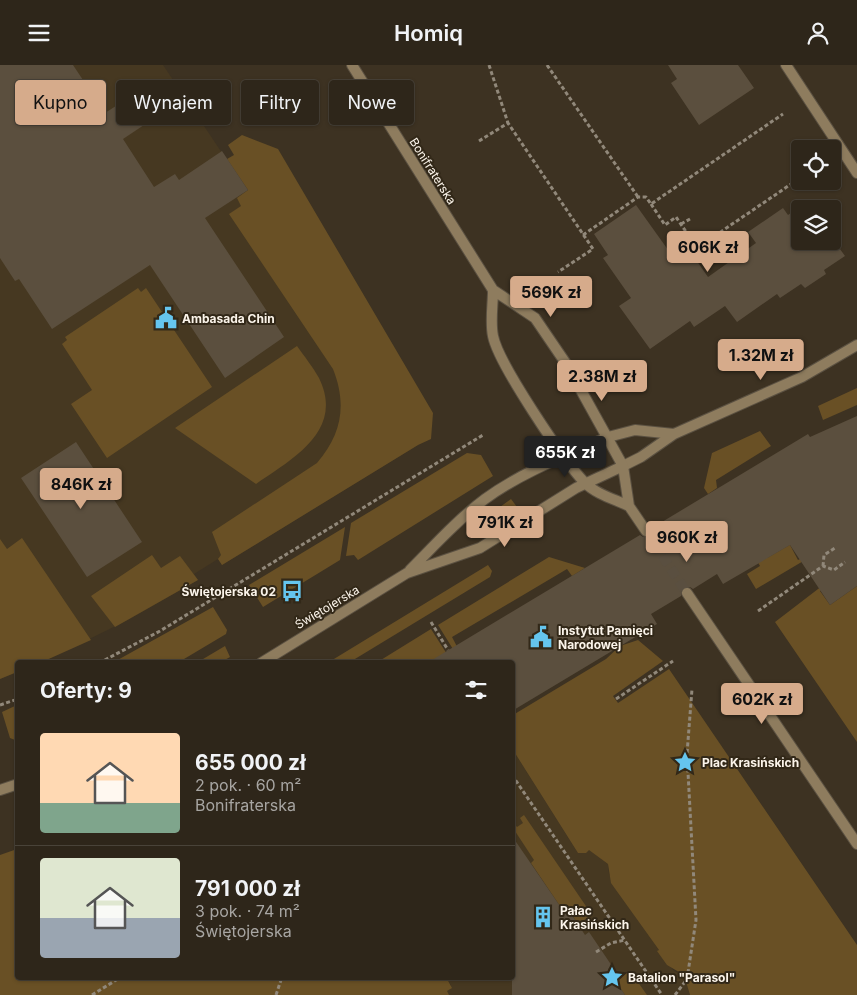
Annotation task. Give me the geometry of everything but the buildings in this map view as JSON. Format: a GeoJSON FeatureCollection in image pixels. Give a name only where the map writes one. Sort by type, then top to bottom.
{"type":"FeatureCollection","features":[{"type":"Feature","properties":{"kind":"street","name":"Bonifraterska"},"geometry":{"type":"LineString","coordinates":[[352,65],[494,290],[535,318],[543,328],[608,437],[623,466]]}},
{"type":"Feature","properties":{"kind":"street"},"geometry":{"type":"LineString","coordinates":[[786,65],[857,173]]}},
{"type":"Feature","properties":{"kind":"street"},"geometry":{"type":"LineString","coordinates":[[494,290],[492,336],[497,349],[564,456],[586,484],[629,506]]}},
{"type":"Feature","properties":{"kind":"street","name":"Świętojerska"},"geometry":{"type":"LineString","coordinates":[[266,660],[407,573],[480,548],[586,484],[641,457],[674,434],[802,377],[857,345]]}},
{"type":"Feature","properties":{"kind":"street","name":"Świętojerska"},"geometry":{"type":"LineString","coordinates":[[407,573],[464,516],[486,498],[564,456],[608,437],[635,430],[674,434]]}},
{"type":"Feature","properties":{"kind":"street"},"geometry":{"type":"LineString","coordinates":[[623,466],[629,506],[646,531]]}},
{"type":"Feature","properties":{"kind":"street"},"geometry":{"type":"LineString","coordinates":[[687,593],[857,844]]}},
{"type":"Feature","properties":{"kind":"street"},"geometry":{"type":"LineString","coordinates":[[0,791],[15,785]]}},
{"type":"Feature","properties":{"kind":"path"},"geometry":{"type":"LineString","coordinates":[[490,65],[508,123],[592,249],[558,272]]}},
{"type":"Feature","properties":{"kind":"path"},"geometry":{"type":"LineString","coordinates":[[547,65],[638,197]]}},
{"type":"Feature","properties":{"kind":"path"},"geometry":{"type":"LineString","coordinates":[[651,204],[783,114]]}},
{"type":"Feature","properties":{"kind":"path"},"geometry":{"type":"LineString","coordinates":[[479,141],[508,123]]}},
{"type":"Feature","properties":{"kind":"path"},"geometry":{"type":"LineString","coordinates":[[583,235],[638,197],[646,197],[665,225],[676,217],[697,248],[791,184]]}},
{"type":"Feature","properties":{"kind":"path"},"geometry":{"type":"LineString","coordinates":[[681,224],[690,219]]}},
{"type":"Feature","properties":{"kind":"path"},"geometry":{"type":"LineString","coordinates":[[105,660],[160,631],[483,435]]}},
{"type":"Feature","properties":{"kind":"path"},"geometry":{"type":"LineString","coordinates":[[823,566],[824,555],[835,548]]}},
{"type":"Feature","properties":{"kind":"path"},"geometry":{"type":"LineString","coordinates":[[823,566],[834,570],[845,562]]}},
{"type":"Feature","properties":{"kind":"path"},"geometry":{"type":"LineString","coordinates":[[758,611],[823,566]]}},
{"type":"Feature","properties":{"kind":"path"},"geometry":{"type":"LineString","coordinates":[[431,622],[448,650]]}},
{"type":"Feature","properties":{"kind":"path"},"geometry":{"type":"LineString","coordinates":[[616,699],[673,661]]}},
{"type":"Feature","properties":{"kind":"path"},"geometry":{"type":"LineString","coordinates":[[675,995],[687,979],[696,920],[687,754],[692,689]]}},
{"type":"Feature","properties":{"kind":"path"},"geometry":{"type":"LineString","coordinates":[[0,705],[15,700]]}},
{"type":"Feature","properties":{"kind":"path"},"geometry":{"type":"LineString","coordinates":[[515,779],[662,995]]}},
{"type":"Feature","properties":{"kind":"path"},"geometry":{"type":"LineString","coordinates":[[596,952],[611,943],[625,941]]}},
{"type":"Feature","properties":{"kind":"path"},"geometry":{"type":"LineString","coordinates":[[92,995],[116,980]]}},
{"type":"Feature","properties":{"kind":"path"},"geometry":{"type":"LineString","coordinates":[[276,995],[281,980]]}},
{"type":"Feature","properties":{"kind":"shaded area","name":"Ambasada Chin"},"geometry":{"type":"Polygon","coordinates":[[[0,65],[163,65],[173,80],[116,80],[116,125],[203,125],[418,445],[222,565],[218,559],[194,574],[198,580],[128,620],[46,660],[15,660],[15,673],[0,679],[0,65]]]}},
{"type":"Feature","properties":{"kind":"shaded area"},"geometry":{"type":"Polygon","coordinates":[[[242,135],[278,149],[433,413],[431,439],[418,445],[222,565],[218,559],[221,555],[212,532],[317,463],[337,430],[341,406],[340,394],[333,369],[229,214],[241,206],[237,198],[248,190],[227,159],[234,155],[228,145],[242,135]]]}},
{"type":"Feature","properties":{"kind":"shaded area"},"geometry":{"type":"Polygon","coordinates":[[[138,288],[141,292],[146,288],[212,387],[107,458],[71,404],[92,390],[62,344],[67,340],[65,337],[138,288]]]}},
{"type":"Feature","properties":{"kind":"shaded area"},"geometry":{"type":"Polygon","coordinates":[[[297,346],[319,378],[325,397],[325,413],[320,428],[311,441],[285,464],[256,484],[175,428],[297,346]]]}},
{"type":"Feature","properties":{"kind":"shaded area"},"geometry":{"type":"Polygon","coordinates":[[[857,388],[857,405],[823,420],[818,406],[857,388]]]}},
{"type":"Feature","properties":{"kind":"shaded area"},"geometry":{"type":"Polygon","coordinates":[[[760,431],[771,446],[716,480],[717,488],[708,494],[704,488],[712,453],[760,431]]]}},
{"type":"Feature","properties":{"kind":"shaded area"},"geometry":{"type":"Polygon","coordinates":[[[467,453],[481,455],[493,476],[358,560],[354,555],[346,556],[351,523],[467,453]]]}},
{"type":"Feature","properties":{"kind":"shaded area"},"geometry":{"type":"Polygon","coordinates":[[[511,499],[517,507],[476,532],[472,531],[472,527],[511,499]]]}},
{"type":"Feature","properties":{"kind":"shaded area"},"geometry":{"type":"Polygon","coordinates":[[[345,527],[340,560],[263,607],[249,585],[345,527]]]}},
{"type":"Feature","properties":{"kind":"shaded area"},"geometry":{"type":"Polygon","coordinates":[[[821,527],[790,545],[798,560],[832,544],[756,589],[747,574],[760,566],[753,553],[767,558],[821,527]]]}},
{"type":"Feature","properties":{"kind":"shaded area"},"geometry":{"type":"Polygon","coordinates":[[[22,538],[91,640],[46,660],[15,660],[15,673],[0,679],[0,539],[7,549],[22,538]]]}},
{"type":"Feature","properties":{"kind":"shaded area"},"geometry":{"type":"Polygon","coordinates":[[[152,555],[161,568],[180,556],[198,580],[115,627],[91,596],[152,555]]]}},
{"type":"Feature","properties":{"kind":"shaded area"},"geometry":{"type":"Polygon","coordinates":[[[549,557],[585,568],[572,576],[567,569],[452,637],[464,660],[460,660],[438,625],[549,557]]]}},
{"type":"Feature","properties":{"kind":"shaded area"},"geometry":{"type":"Polygon","coordinates":[[[488,565],[492,571],[490,577],[353,660],[332,660],[488,565]]]}},
{"type":"Feature","properties":{"kind":"shaded area"},"geometry":{"type":"Polygon","coordinates":[[[848,566],[820,591],[830,605],[857,586],[857,742],[775,622],[848,566]]]}},
{"type":"Feature","properties":{"kind":"shaded area"},"geometry":{"type":"Polygon","coordinates":[[[213,607],[227,630],[226,634],[182,660],[118,660],[213,607]]]}},
{"type":"Feature","properties":{"kind":"shaded area"},"geometry":{"type":"Polygon","coordinates":[[[431,629],[451,660],[381,660],[431,629]]]}},
{"type":"Feature","properties":{"kind":"shaded area"},"geometry":{"type":"Polygon","coordinates":[[[638,640],[663,661],[613,696],[618,703],[669,669],[857,945],[857,995],[690,995],[684,975],[667,965],[657,951],[659,950],[611,883],[608,864],[589,850],[586,853],[578,853],[515,753],[515,714],[606,659],[620,646],[638,640]]]}},
{"type":"Feature","properties":{"kind":"shaded area"},"geometry":{"type":"Polygon","coordinates":[[[225,646],[230,657],[225,660],[201,660],[225,646]]]}},
{"type":"Feature","properties":{"kind":"shaded area"},"geometry":{"type":"Polygon","coordinates":[[[15,706],[15,740],[10,738],[2,712],[15,706]]]}},
{"type":"Feature","properties":{"kind":"shaded area"},"geometry":{"type":"Polygon","coordinates":[[[515,753],[578,853],[589,849],[608,864],[609,874],[621,896],[658,951],[674,971],[684,975],[690,995],[449,995],[446,991],[450,989],[451,985],[447,980],[515,980],[515,753]]]}},
{"type":"Feature","properties":{"kind":"shaded area"},"geometry":{"type":"Polygon","coordinates":[[[524,815],[592,915],[578,924],[566,906],[562,909],[531,863],[534,860],[515,831],[515,825],[517,827],[523,823],[520,818],[524,815]]]}},
{"type":"Feature","properties":{"kind":"shaded area"},"geometry":{"type":"Polygon","coordinates":[[[15,850],[15,980],[448,980],[452,988],[447,991],[449,995],[0,995],[0,855],[15,850]]]}},
{"type":"Feature","properties":{"kind":"shaded area"},"geometry":{"type":"Polygon","coordinates":[[[630,971],[647,995],[625,995],[615,980],[630,971]]]}},
{"type":"Feature","properties":{"kind":"tunnel"},"geometry":{"type":"LineString","coordinates":[[646,531],[687,593]]}},
{"type":"Feature","properties":{"kind":"place","name":"Ambasada Chin"},"geometry":{"type":"Point","coordinates":[166,318]}},
{"type":"Feature","properties":{"kind":"place","name":"Świętojerska 02"},"geometry":{"type":"Point","coordinates":[292,591]}},
{"type":"Feature","properties":{"kind":"place","name":"Instytut Pamięci Narodowej"},"geometry":{"type":"Point","coordinates":[541,637]}},
{"type":"Feature","properties":{"kind":"place","name":"Plac Krasińskich"},"geometry":{"type":"Point","coordinates":[685,762]}},
{"type":"Feature","properties":{"kind":"place","name":"Pałac Krasińskich"},"geometry":{"type":"Point","coordinates":[543,917]}},
{"type":"Feature","properties":{"kind":"place","name":"Batalion \"Parasol\""},"geometry":{"type":"Point","coordinates":[612,977]}}]}
